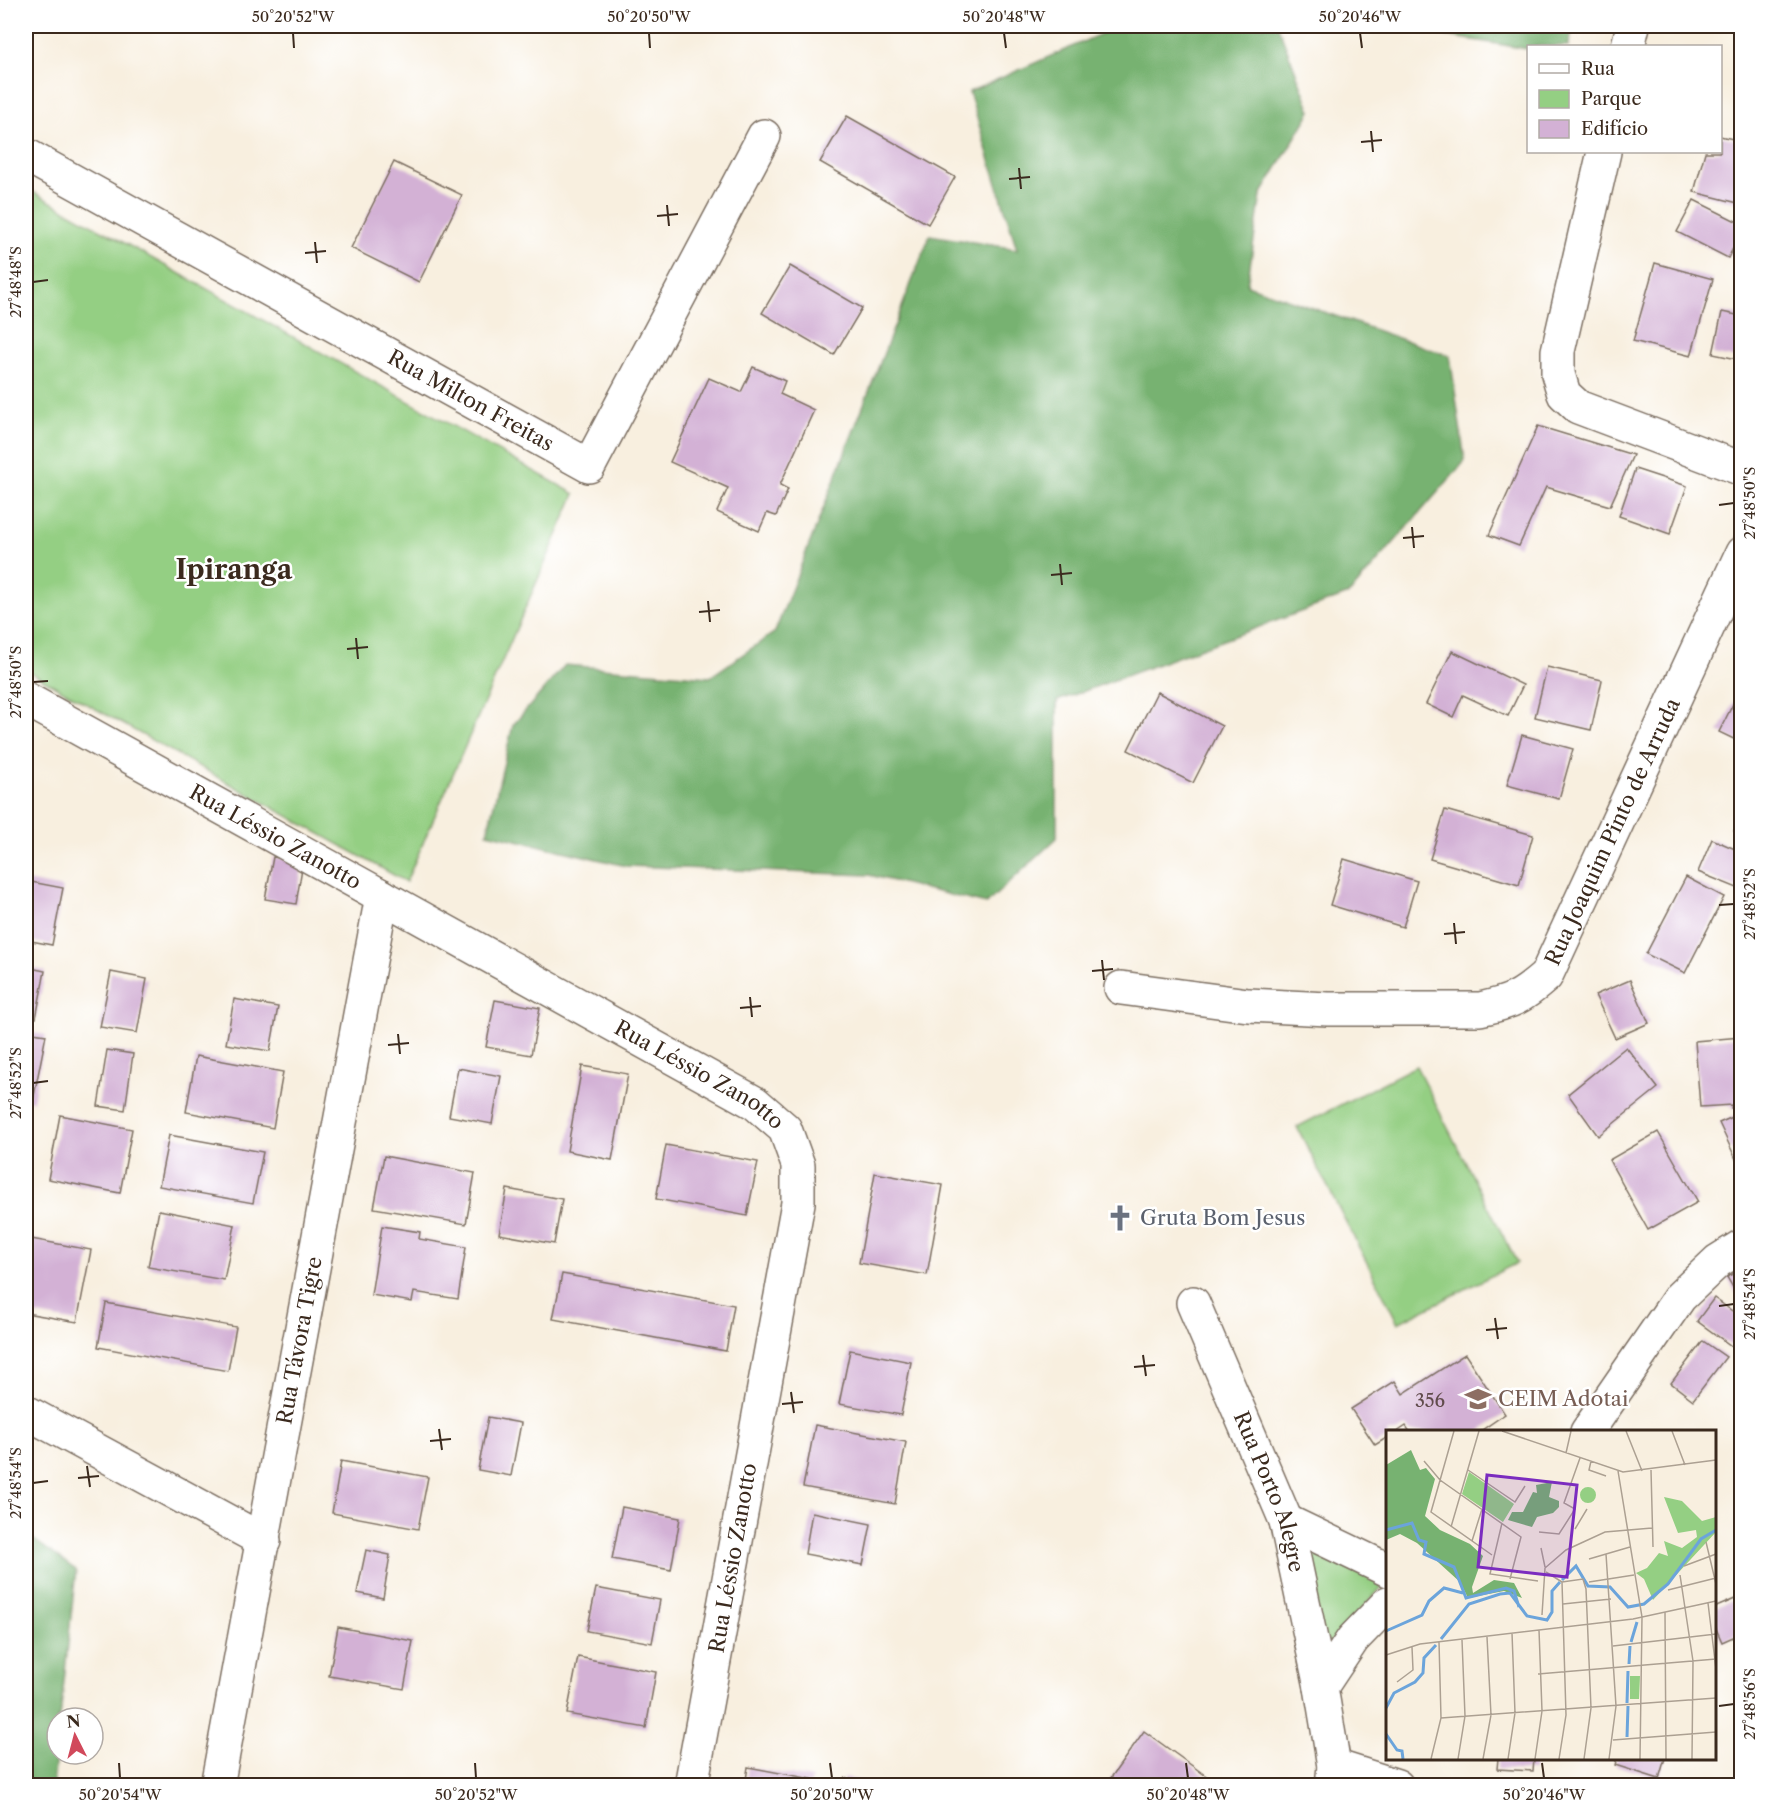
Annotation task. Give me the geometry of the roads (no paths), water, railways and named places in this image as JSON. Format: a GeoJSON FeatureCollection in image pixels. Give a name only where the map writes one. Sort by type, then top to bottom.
{"type":"FeatureCollection","features":[{"type":"Feature","properties":{"kind":"street"},"geometry":{"type":"LineString","coordinates":[[1628,45],[1633,26]]}},
{"type":"Feature","properties":{"kind":"street","name":"Rua Milton Freitas"},"geometry":{"type":"LineString","coordinates":[[26,155],[589,466],[764,136]]}},
{"type":"Feature","properties":{"kind":"street"},"geometry":{"type":"LineString","coordinates":[[1604,153],[1558,351],[1558,374],[1564,394],[1578,407],[1742,469]]}},
{"type":"Feature","properties":{"kind":"street","name":"Rua Joaquim Pinto de Arruda"},"geometry":{"type":"LineString","coordinates":[[1121,988],[1248,1005],[1328,1010],[1480,1009],[1503,1004],[1525,994],[1546,976],[1742,553]]}},
{"type":"Feature","properties":{"kind":"street","name":"Rua Léssio Zanotto"},"geometry":{"type":"LineString","coordinates":[[26,699],[755,1103],[785,1128],[798,1165],[798,1203],[691,1785]]}},
{"type":"Feature","properties":{"kind":"street","name":"Rua Távora Tigre"},"geometry":{"type":"LineString","coordinates":[[217,1785],[382,896]]}},
{"type":"Feature","properties":{"kind":"street"},"geometry":{"type":"LineString","coordinates":[[1588,1430],[1680,1297],[1718,1261],[1742,1246]]}},
{"type":"Feature","properties":{"kind":"street","name":"Rua Porto Alegre"},"geometry":{"type":"LineString","coordinates":[[1193,1303],[1286,1521],[1321,1687],[1333,1776]]}},
{"type":"Feature","properties":{"kind":"street"},"geometry":{"type":"LineString","coordinates":[[26,1412],[264,1541]]}},
{"type":"Feature","properties":{"kind":"street"},"geometry":{"type":"LineString","coordinates":[[1286,1521],[1386,1569]]}},
{"type":"Feature","properties":{"kind":"street"},"geometry":{"type":"LineString","coordinates":[[1321,1687],[1353,1639],[1386,1605]]}},
{"type":"Feature","properties":{"kind":"street"},"geometry":{"type":"LineString","coordinates":[[1333,1776],[1397,1785]]}},
{"type":"Feature","properties":{"kind":"place","name":"Gruta Bom Jesus"},"geometry":{"type":"Point","coordinates":[1120,1218]}},
{"type":"Feature","properties":{"kind":"place","name":"CEIM Adotai"},"geometry":{"type":"Point","coordinates":[1478,1399]}},
{"type":"Feature","properties":{"kind":"district","name":"Ipiranga"},"geometry":{"type":"Point","coordinates":[234,570]}}]}
